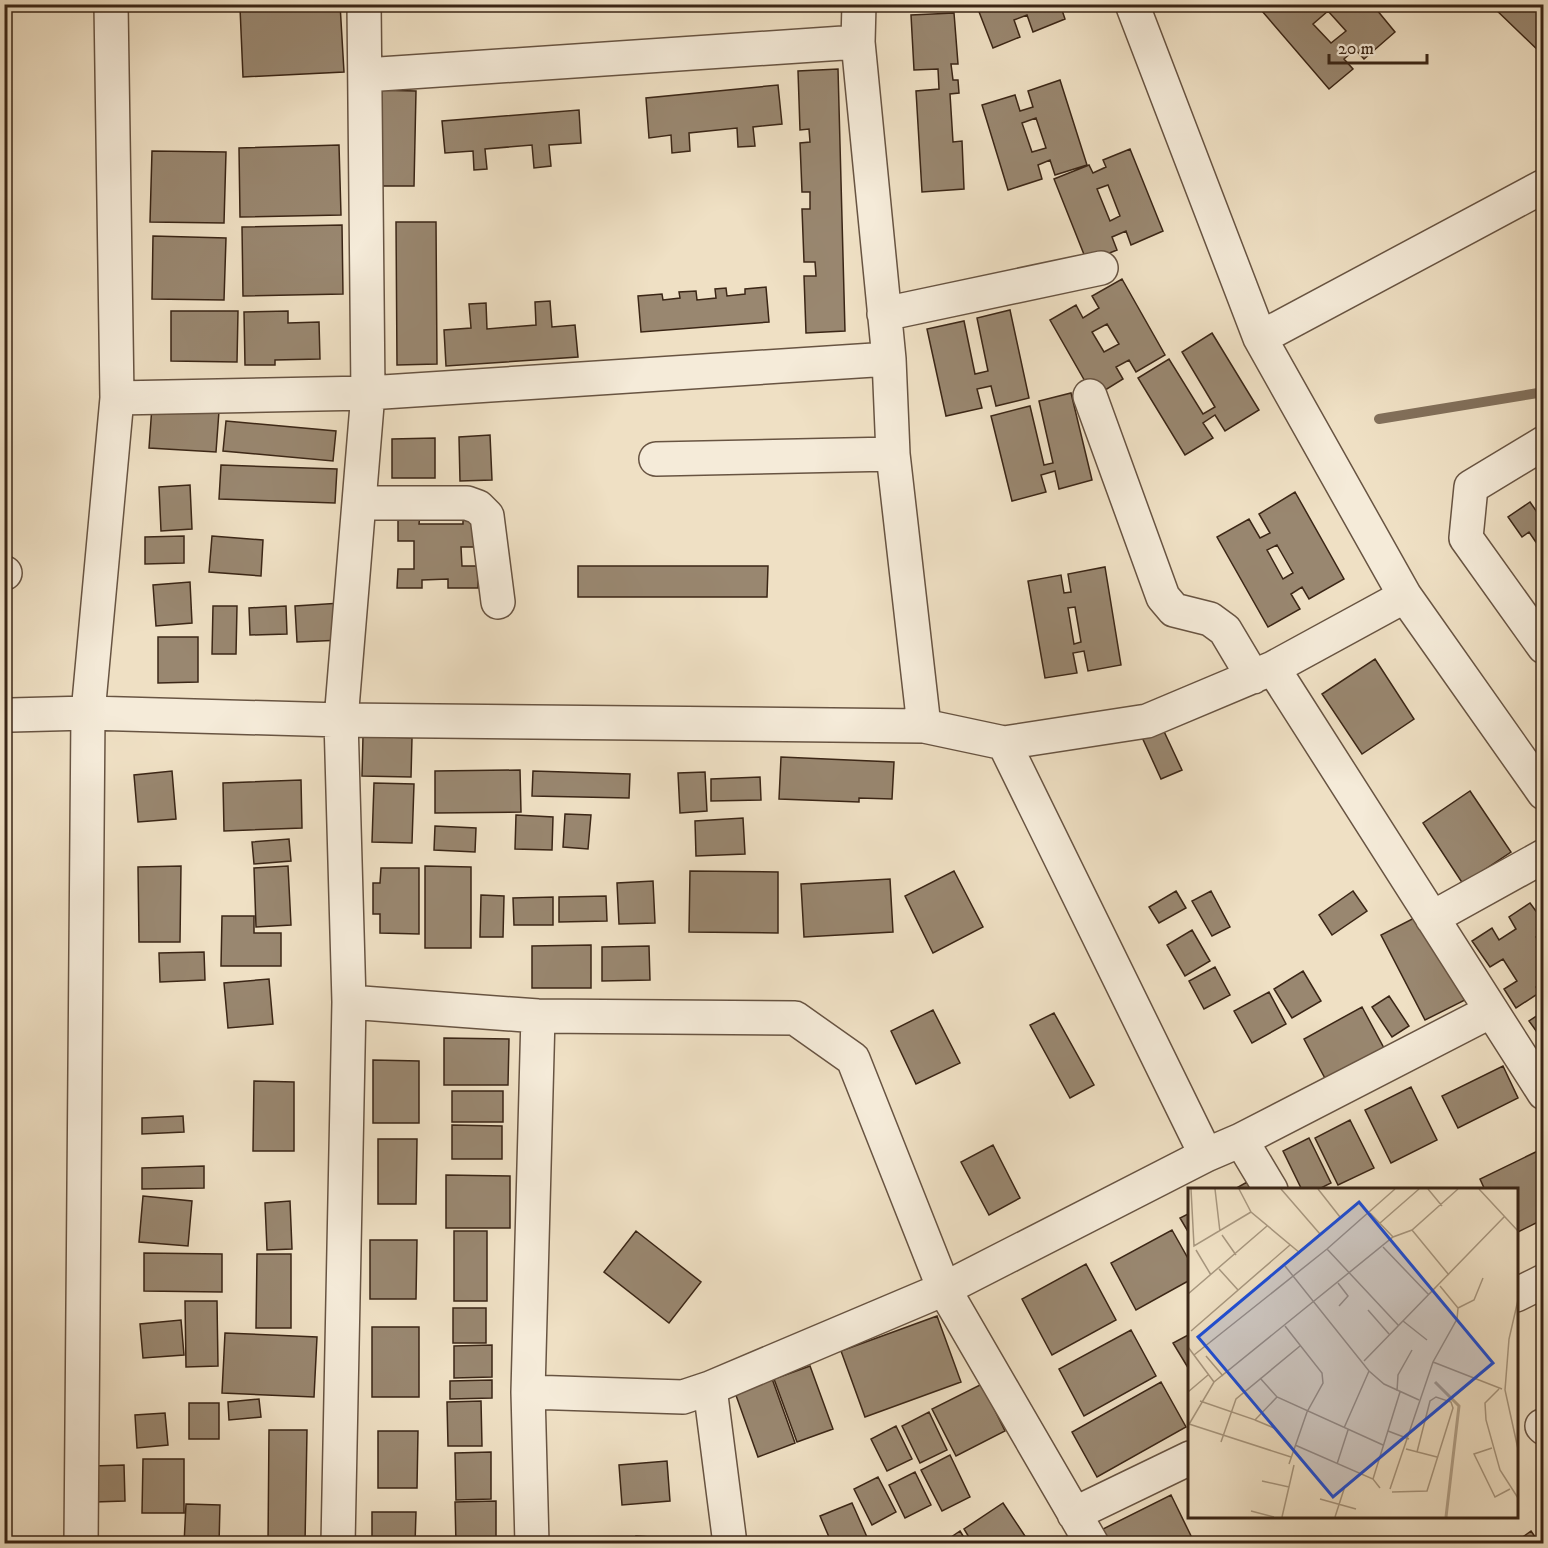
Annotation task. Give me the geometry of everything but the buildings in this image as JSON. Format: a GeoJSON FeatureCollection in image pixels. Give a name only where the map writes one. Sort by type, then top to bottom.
{"type":"FeatureCollection","features":[{"type":"Feature","properties":{"kind":"street"},"geometry":{"type":"LineString","coordinates":[[81,1544],[88,713],[117,398],[111,4]]}},
{"type":"Feature","properties":{"kind":"street"},"geometry":{"type":"LineString","coordinates":[[338,1544],[349,1002],[341,720],[368,393],[364,4]]}},
{"type":"Feature","properties":{"kind":"street"},"geometry":{"type":"LineString","coordinates":[[859,4],[858,42],[890,359],[893,454],[924,726]]}},
{"type":"Feature","properties":{"kind":"street"},"geometry":{"type":"LineString","coordinates":[[1132,4],[1260,338],[1405,596],[1544,792]]}},
{"type":"Feature","properties":{"kind":"street"},"geometry":{"type":"LineString","coordinates":[[365,75],[858,42]]}},
{"type":"Feature","properties":{"kind":"street"},"geometry":{"type":"LineString","coordinates":[[1260,338],[1544,186]]}},
{"type":"Feature","properties":{"kind":"street"},"geometry":{"type":"LineString","coordinates":[[884,314],[1101,268]]}},
{"type":"Feature","properties":{"kind":"street"},"geometry":{"type":"LineString","coordinates":[[117,398],[368,393],[890,359]]}},
{"type":"Feature","properties":{"kind":"street"},"geometry":{"type":"LineString","coordinates":[[1090,396],[1163,597],[1174,610],[1210,619],[1225,630],[1263,673],[1432,918],[1544,1093]]}},
{"type":"Feature","properties":{"kind":"street"},"geometry":{"type":"LineString","coordinates":[[1544,443],[1471,488],[1466,538],[1544,647]]}},
{"type":"Feature","properties":{"kind":"street"},"geometry":{"type":"LineString","coordinates":[[656,459],[893,454]]}},
{"type":"Feature","properties":{"kind":"street"},"geometry":{"type":"LineString","coordinates":[[359,503],[467,503],[478,507],[487,516],[498,602]]}},
{"type":"Feature","properties":{"kind":"street"},"geometry":{"type":"LineString","coordinates":[[11,715],[88,713],[341,720],[924,726],[1004,742],[1147,721],[1263,673],[1405,596]]}},
{"type":"Feature","properties":{"kind":"street"},"geometry":{"type":"LineString","coordinates":[[1004,742],[1206,1155]]}},
{"type":"Feature","properties":{"kind":"street"},"geometry":{"type":"LineString","coordinates":[[1432,918],[1544,856]]}},
{"type":"Feature","properties":{"kind":"street"},"geometry":{"type":"LineString","coordinates":[[349,1002],[538,1016],[795,1018],[853,1059],[944,1289],[1092,1544]]}},
{"type":"Feature","properties":{"kind":"street"},"geometry":{"type":"LineString","coordinates":[[528,1392],[683,1397],[710,1388],[944,1289],[1491,1011]]}},
{"type":"Feature","properties":{"kind":"street"},"geometry":{"type":"LineString","coordinates":[[532,1544],[528,1392],[538,1016]]}},
{"type":"Feature","properties":{"kind":"street"},"geometry":{"type":"LineString","coordinates":[[1241,1140],[1270,1188]]}},
{"type":"Feature","properties":{"kind":"street"},"geometry":{"type":"LineString","coordinates":[[1518,1294],[1544,1281]]}},
{"type":"Feature","properties":{"kind":"street"},"geometry":{"type":"LineString","coordinates":[[710,1388],[730,1544]]}},
{"type":"Feature","properties":{"kind":"street"},"geometry":{"type":"LineString","coordinates":[[1074,1514],[1188,1459]]}},
{"type":"Feature","properties":{"kind":"waterway"},"geometry":{"type":"LineString","coordinates":[[1379,419],[1544,392]]}}]}
